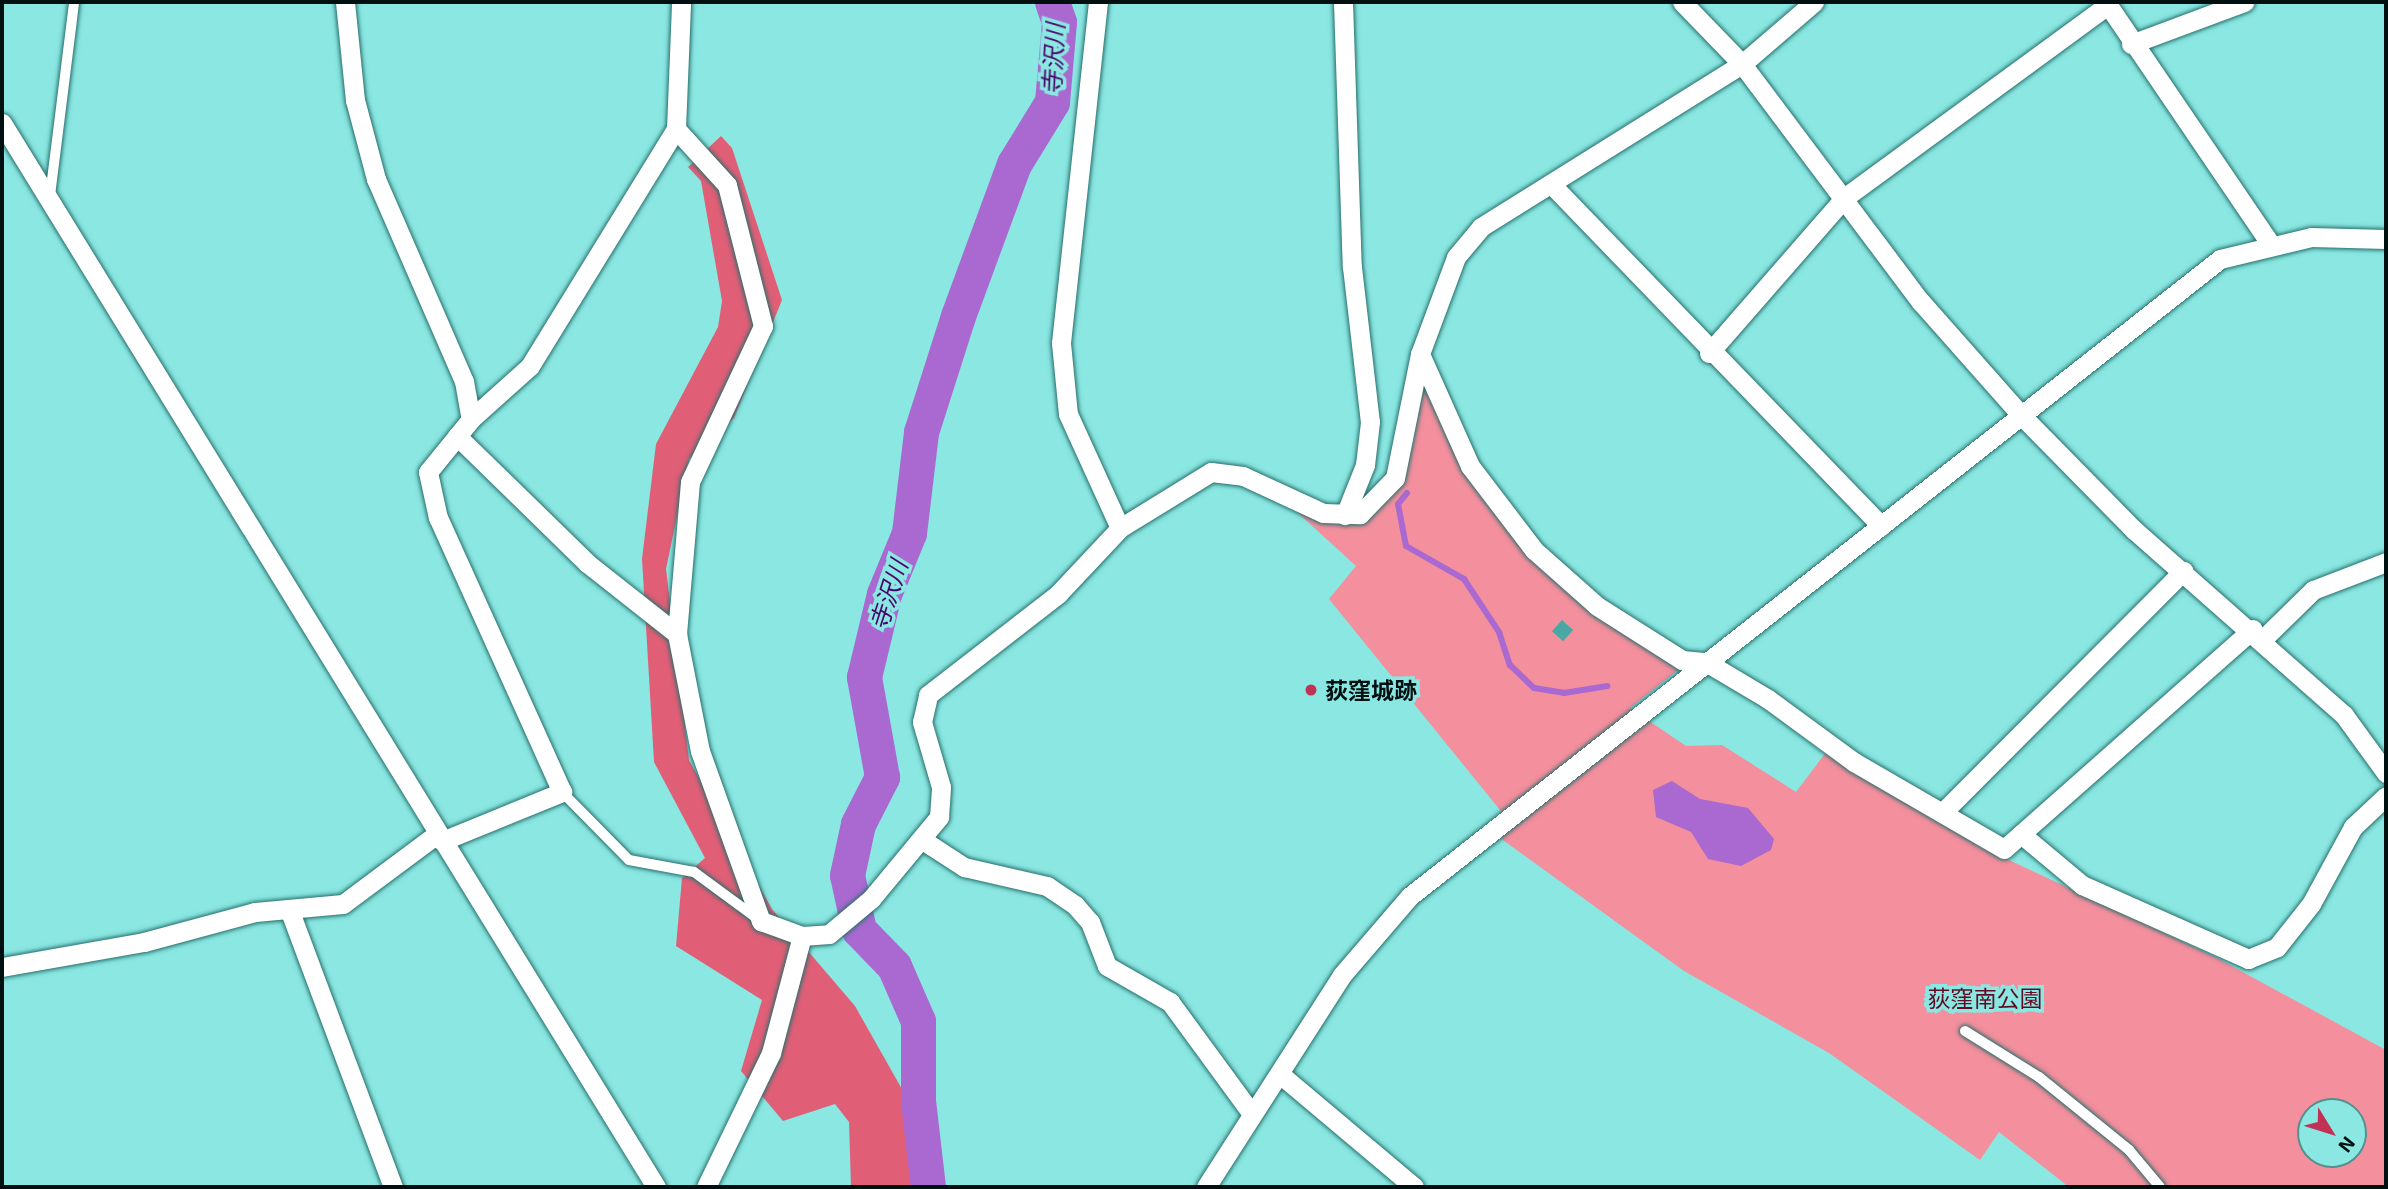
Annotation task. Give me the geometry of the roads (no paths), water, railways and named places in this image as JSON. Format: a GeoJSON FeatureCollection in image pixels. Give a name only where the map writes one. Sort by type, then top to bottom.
{"type":"FeatureCollection","features":[{"type":"Feature","properties":{"kind":"street"},"geometry":{"type":"LineString","coordinates":[[345,2],[355,100],[376,179],[464,381],[471,419]]}},
{"type":"Feature","properties":{"kind":"street"},"geometry":{"type":"LineString","coordinates":[[2,967],[289,909],[343,904],[440,837],[562,792],[438,518],[428,472],[471,419],[530,366],[676,129],[681,2]]}},
{"type":"Feature","properties":{"kind":"street"},"geometry":{"type":"LineString","coordinates":[[1098,2],[1062,343],[1068,414],[1120,528]]}},
{"type":"Feature","properties":{"kind":"street"},"geometry":{"type":"LineString","coordinates":[[1343,2],[1352,267],[1370,422],[1365,465],[1345,515]]}},
{"type":"Feature","properties":{"kind":"street"},"geometry":{"type":"LineString","coordinates":[[1682,2],[1742,64],[1921,302],[2022,416],[2183,571],[2258,634],[2344,715],[2386,773]]}},
{"type":"Feature","properties":{"kind":"street"},"geometry":{"type":"LineString","coordinates":[[676,129],[727,185],[763,326],[690,482],[677,634],[699,751],[761,921],[802,936],[829,934],[924,841],[939,817],[941,788],[922,722],[928,695],[1058,594],[1120,528],[1211,472],[1242,476],[1322,513],[1360,514],[1395,478],[1420,354],[1456,257],[1481,227],[1742,64],[1814,2]]}},
{"type":"Feature","properties":{"kind":"street"},"geometry":{"type":"LineString","coordinates":[[2131,44],[2245,2]]}},
{"type":"Feature","properties":{"kind":"street"},"geometry":{"type":"LineString","coordinates":[[1709,353],[1844,198],[2107,3],[2131,44],[2270,243]]}},
{"type":"Feature","properties":{"kind":"street"},"geometry":{"type":"LineString","coordinates":[[2,123],[50,196],[656,1187]]}},
{"type":"Feature","properties":{"kind":"street"},"geometry":{"type":"LineString","coordinates":[[1552,185],[1709,353],[1881,526]]}},
{"type":"Feature","properties":{"kind":"street"},"geometry":{"type":"LineString","coordinates":[[1206,1187],[1252,1114],[1281,1075],[1342,975],[1410,896],[2220,259],[2270,243],[2386,239]]}},
{"type":"Feature","properties":{"kind":"street"},"geometry":{"type":"LineString","coordinates":[[1420,354],[1471,466],[1534,550],[1597,606],[1682,660],[1706,662],[1942,813],[2004,849],[2313,590],[2386,562]]}},
{"type":"Feature","properties":{"kind":"street"},"geometry":{"type":"LineString","coordinates":[[457,436],[587,563],[677,634]]}},
{"type":"Feature","properties":{"kind":"street"},"geometry":{"type":"LineString","coordinates":[[1942,813],[2183,571]]}},
{"type":"Feature","properties":{"kind":"street"},"geometry":{"type":"LineString","coordinates":[[2021,834],[2082,885],[2248,959],[2277,947],[2311,904],[2353,827],[2386,796]]}},
{"type":"Feature","properties":{"kind":"street"},"geometry":{"type":"LineString","coordinates":[[924,841],[964,867],[1047,886],[1075,905],[1090,922],[1107,966],[1170,1002],[1252,1114]]}},
{"type":"Feature","properties":{"kind":"street"},"geometry":{"type":"LineString","coordinates":[[289,909],[393,1187]]}},
{"type":"Feature","properties":{"kind":"street"},"geometry":{"type":"LineString","coordinates":[[706,1187],[771,1053],[802,936]]}},
{"type":"Feature","properties":{"kind":"street"},"geometry":{"type":"LineString","coordinates":[[1281,1075],[1414,1187]]}},
{"type":"Feature","properties":{"kind":"lane"},"geometry":{"type":"LineString","coordinates":[[50,196],[74,2]]}},
{"type":"Feature","properties":{"kind":"lane"},"geometry":{"type":"LineString","coordinates":[[562,792],[629,860],[694,872],[761,921]]}},
{"type":"Feature","properties":{"kind":"lane"},"geometry":{"type":"LineString","coordinates":[[1965,1031],[2039,1077],[2129,1150],[2160,1187]]}},
{"type":"Feature","properties":{"kind":"waterway","name":"寺沢川"},"geometry":{"type":"LineString","coordinates":[[928,1187],[918,1100],[918,1021],[894,966],[859,930],[847,875],[858,824],[882,777],[864,677],[884,594],[909,533],[921,432],[958,316],[1014,164],[1052,102],[1059,22],[1052,2]]}},
{"type":"Feature","properties":{"kind":"waterway"},"geometry":{"type":"LineString","coordinates":[[1407,493],[1398,504],[1406,546],[1464,579],[1499,632],[1510,665],[1534,688],[1564,693],[1607,686]]}},
{"type":"Feature","properties":{"kind":"place","name":"荻窪城跡"},"geometry":{"type":"Point","coordinates":[1311,690]}},
{"type":"Feature","properties":{"kind":"park label","name":"荻窪南公園"},"geometry":{"type":"Point","coordinates":[1985,998]}}]}
